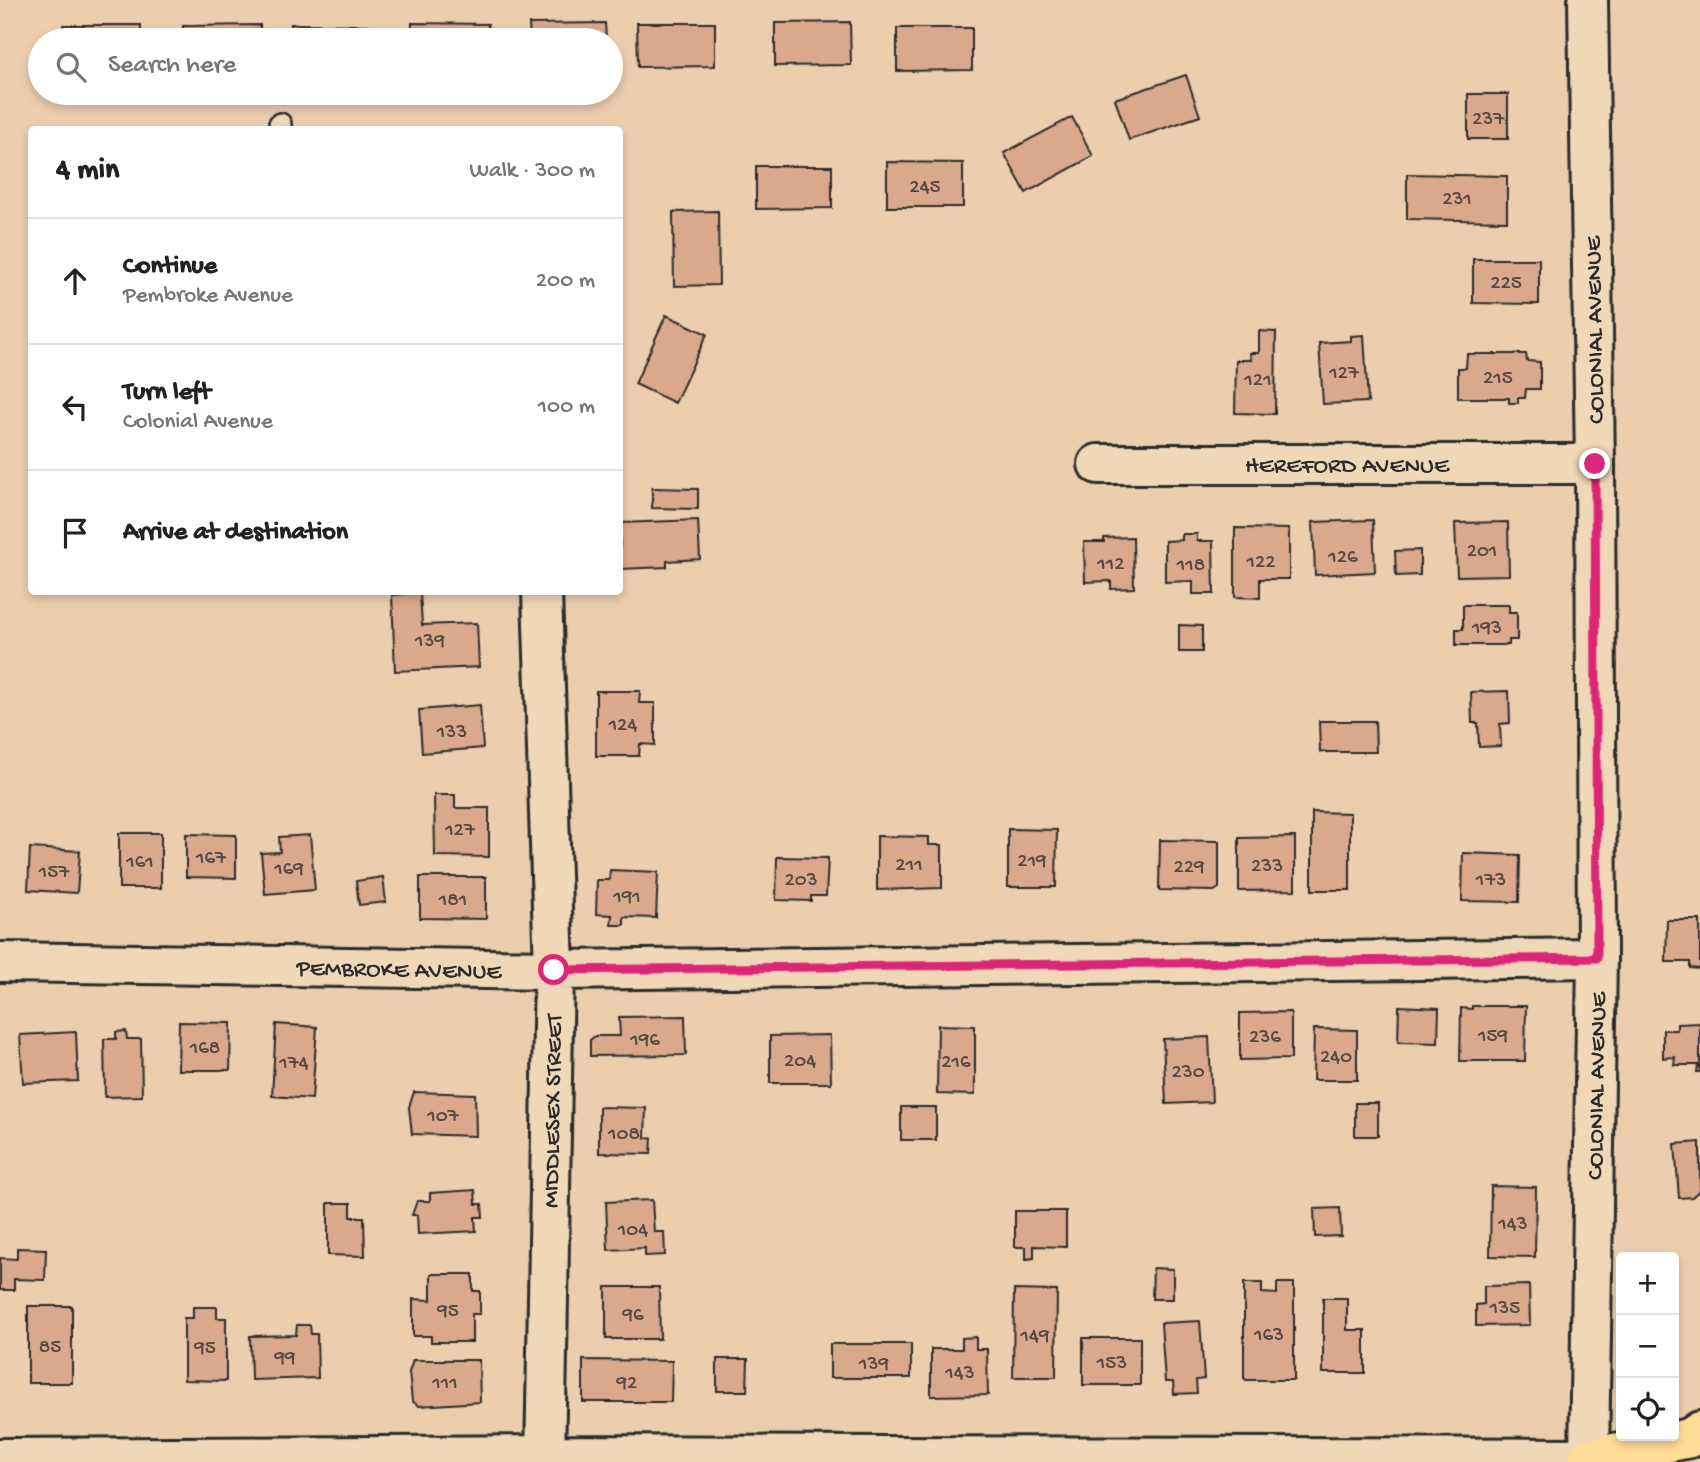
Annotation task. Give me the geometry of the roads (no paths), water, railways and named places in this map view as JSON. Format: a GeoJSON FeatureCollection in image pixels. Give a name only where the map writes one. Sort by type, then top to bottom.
{"type":"FeatureCollection","features":[{"type":"Feature","properties":{"kind":"highway"},"geometry":{"type":"LineString","coordinates":[[1589,1458],[1690,1438],[1700,1432]]}},
{"type":"Feature","properties":{"kind":"street","name":"COLONIAL AVENUE"},"geometry":{"type":"LineString","coordinates":[[1588,0],[1595,464],[1597,958],[1589,1458]]}},
{"type":"Feature","properties":{"kind":"street","name":"HEREFORD AVENUE"},"geometry":{"type":"LineString","coordinates":[[1098,464],[1595,464]]}},
{"type":"Feature","properties":{"kind":"street","name":"MIDDLESEX STREET"},"geometry":{"type":"LineString","coordinates":[[542,595],[554,970],[545,1458]]}},
{"type":"Feature","properties":{"kind":"street","name":"PEMBROKE AVENUE"},"geometry":{"type":"LineString","coordinates":[[0,962],[554,970],[1597,958]]}},
{"type":"Feature","properties":{"kind":"street"},"geometry":{"type":"LineString","coordinates":[[0,1458],[1589,1458]]}}]}
